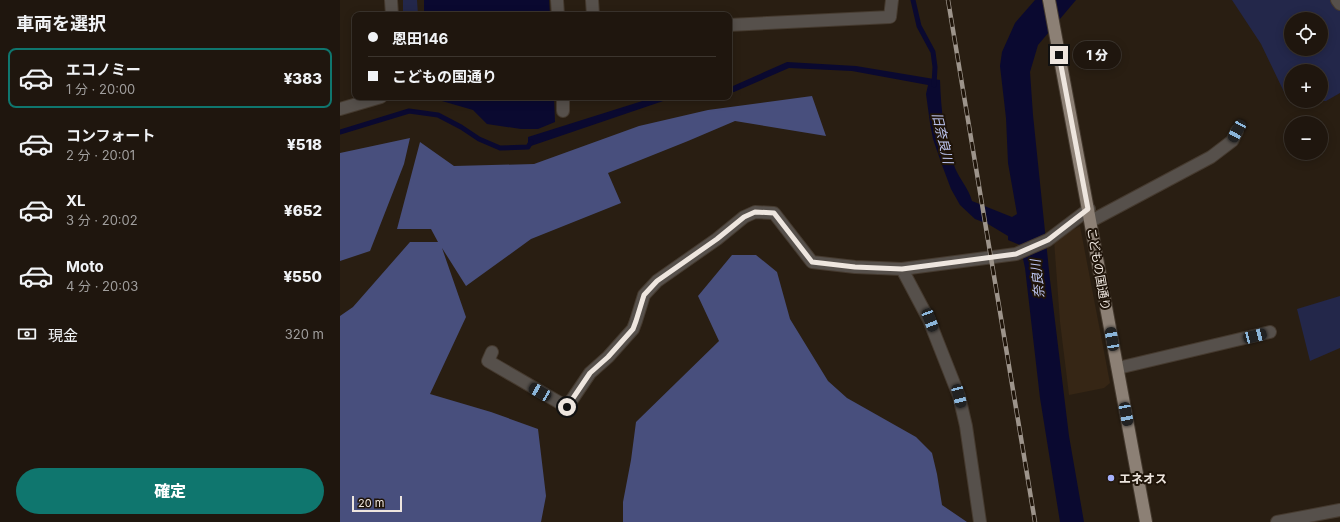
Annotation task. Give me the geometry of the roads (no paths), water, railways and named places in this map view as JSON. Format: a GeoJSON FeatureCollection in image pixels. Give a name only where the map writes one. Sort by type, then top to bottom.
{"type":"FeatureCollection","features":[{"type":"Feature","properties":{"kind":"main road","name":"こどもの国通り"},"geometry":{"type":"LineString","coordinates":[[1050,0],[1056,40],[1090,215],[1146,522]]}},
{"type":"Feature","properties":{"kind":"street"},"geometry":{"type":"LineString","coordinates":[[391,0],[392,12]]}},
{"type":"Feature","properties":{"kind":"street"},"geometry":{"type":"LineString","coordinates":[[557,0],[558,12]]}},
{"type":"Feature","properties":{"kind":"street"},"geometry":{"type":"LineString","coordinates":[[592,0],[593,12]]}},
{"type":"Feature","properties":{"kind":"street"},"geometry":{"type":"LineString","coordinates":[[732,25],[890,17],[892,0]]}},
{"type":"Feature","properties":{"kind":"street"},"geometry":{"type":"LineString","coordinates":[[1338,0],[1340,4]]}},
{"type":"Feature","properties":{"kind":"street"},"geometry":{"type":"LineString","coordinates":[[340,109],[371,100]]}},
{"type":"Feature","properties":{"kind":"street"},"geometry":{"type":"LineString","coordinates":[[563,100],[563,111]]}},
{"type":"Feature","properties":{"kind":"street"},"geometry":{"type":"LineString","coordinates":[[488,361],[567,407],[590,373],[608,357],[633,329],[644,295],[657,281],[717,239],[744,217],[755,212],[774,213],[812,262],[855,267],[902,269],[1016,254],[1048,240],[1090,215],[1211,157],[1232,141],[1237,131]]}},
{"type":"Feature","properties":{"kind":"street"},"geometry":{"type":"LineString","coordinates":[[902,269],[930,320],[959,396],[966,426],[980,522]]}},
{"type":"Feature","properties":{"kind":"street"},"geometry":{"type":"LineString","coordinates":[[1118,368],[1270,332]]}},
{"type":"Feature","properties":{"kind":"street"},"geometry":{"type":"LineString","coordinates":[[1277,522],[1340,510]]}},
{"type":"Feature","properties":{"kind":"water"},"geometry":{"type":"Polygon","coordinates":[[[424,0],[549,0],[550,12],[424,12],[424,0]]]}},
{"type":"Feature","properties":{"kind":"water","name":"奈良川"},"geometry":{"type":"Polygon","coordinates":[[[1035,0],[1076,0],[1038,45],[1030,72],[1050,280],[1069,436],[1084,522],[1060,522],[1040,398],[1025,268],[1020,245],[1008,240],[1008,236],[988,224],[975,219],[960,205],[951,189],[933,139],[926,94],[928,85],[852,71],[789,68],[732,92],[732,86],[787,62],[856,66],[940,80],[942,114],[948,147],[959,177],[969,192],[972,201],[1012,217],[1017,214],[1008,163],[1006,118],[1000,66],[1002,52],[1015,23],[1035,0]]]}},
{"type":"Feature","properties":{"kind":"water"},"geometry":{"type":"Polygon","coordinates":[[[438,100],[554,100],[555,122],[538,129],[521,129],[487,124],[473,110],[438,100]]]}},
{"type":"Feature","properties":{"kind":"water"},"geometry":{"type":"Polygon","coordinates":[[[645,100],[666,100],[528,147],[528,137],[645,100]]]}},
{"type":"Feature","properties":{"kind":"waterway","name":"旧奈良川"},"geometry":{"type":"LineString","coordinates":[[913,0],[919,26],[933,52],[935,67],[934,85]]}},
{"type":"Feature","properties":{"kind":"waterway"},"geometry":{"type":"LineString","coordinates":[[340,132],[409,111],[438,115],[461,127],[479,139],[500,148],[528,147],[531,142]]}},
{"type":"Feature","properties":{"kind":"railway"},"geometry":{"type":"LineString","coordinates":[[948,0],[1035,522]]}},
{"type":"Feature","properties":{"kind":"place","name":"エネオス"},"geometry":{"type":"Point","coordinates":[1111,478]}}]}
